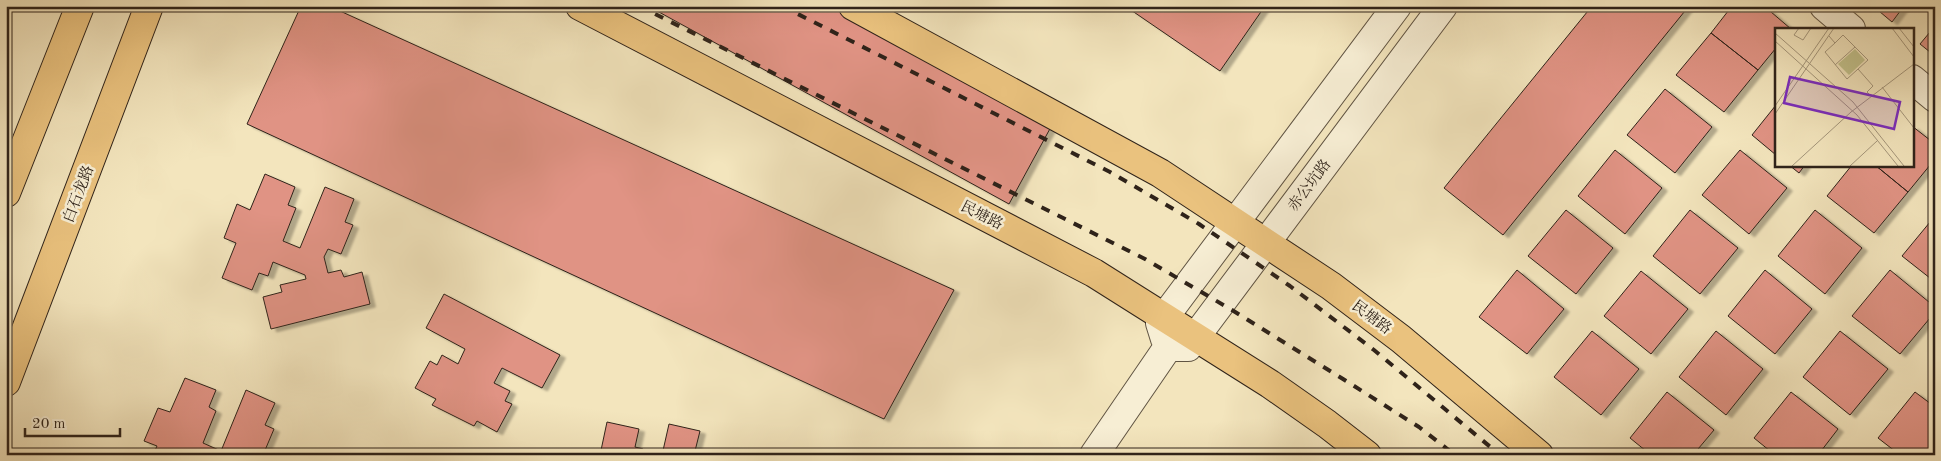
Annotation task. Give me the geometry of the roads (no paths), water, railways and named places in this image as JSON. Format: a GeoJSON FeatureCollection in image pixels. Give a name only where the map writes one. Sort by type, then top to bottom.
{"type":"FeatureCollection","features":[{"type":"Feature","properties":{"kind":"main road"},"geometry":{"type":"LineString","coordinates":[[6,193],[80,6]]}},
{"type":"Feature","properties":{"kind":"main road","name":"白石龙路"},"geometry":{"type":"LineString","coordinates":[[6,382],[149,6]]}},
{"type":"Feature","properties":{"kind":"main road","name":"民塘路"},"geometry":{"type":"LineString","coordinates":[[580,6],[1094,273],[1278,390],[1367,455]]}},
{"type":"Feature","properties":{"kind":"main road","name":"民塘路"},"geometry":{"type":"LineString","coordinates":[[853,6],[1160,173],[1235,222],[1331,286],[1401,339],[1539,455]]}},
{"type":"Feature","properties":{"kind":"street"},"geometry":{"type":"LineString","coordinates":[[1168,347],[1160,322],[1397,6]]}},
{"type":"Feature","properties":{"kind":"street","name":"赤公坑路"},"geometry":{"type":"LineString","coordinates":[[1196,338],[1443,6]]}},
{"type":"Feature","properties":{"kind":"street"},"geometry":{"type":"LineString","coordinates":[[1824,6],[1850,28]]}},
{"type":"Feature","properties":{"kind":"street"},"geometry":{"type":"LineString","coordinates":[[1914,81],[1935,98]]}},
{"type":"Feature","properties":{"kind":"street"},"geometry":{"type":"LineString","coordinates":[[1168,347],[1188,347],[1196,338]]}},
{"type":"Feature","properties":{"kind":"street"},"geometry":{"type":"LineString","coordinates":[[1094,455],[1168,347]]}},
{"type":"Feature","properties":{"kind":"railway"},"geometry":{"type":"LineString","coordinates":[[639,6],[1145,259],[1232,310],[1419,427],[1455,455]]}},
{"type":"Feature","properties":{"kind":"railway"},"geometry":{"type":"LineString","coordinates":[[782,6],[1110,172],[1199,224],[1290,286],[1374,350],[1500,455]]}}]}
